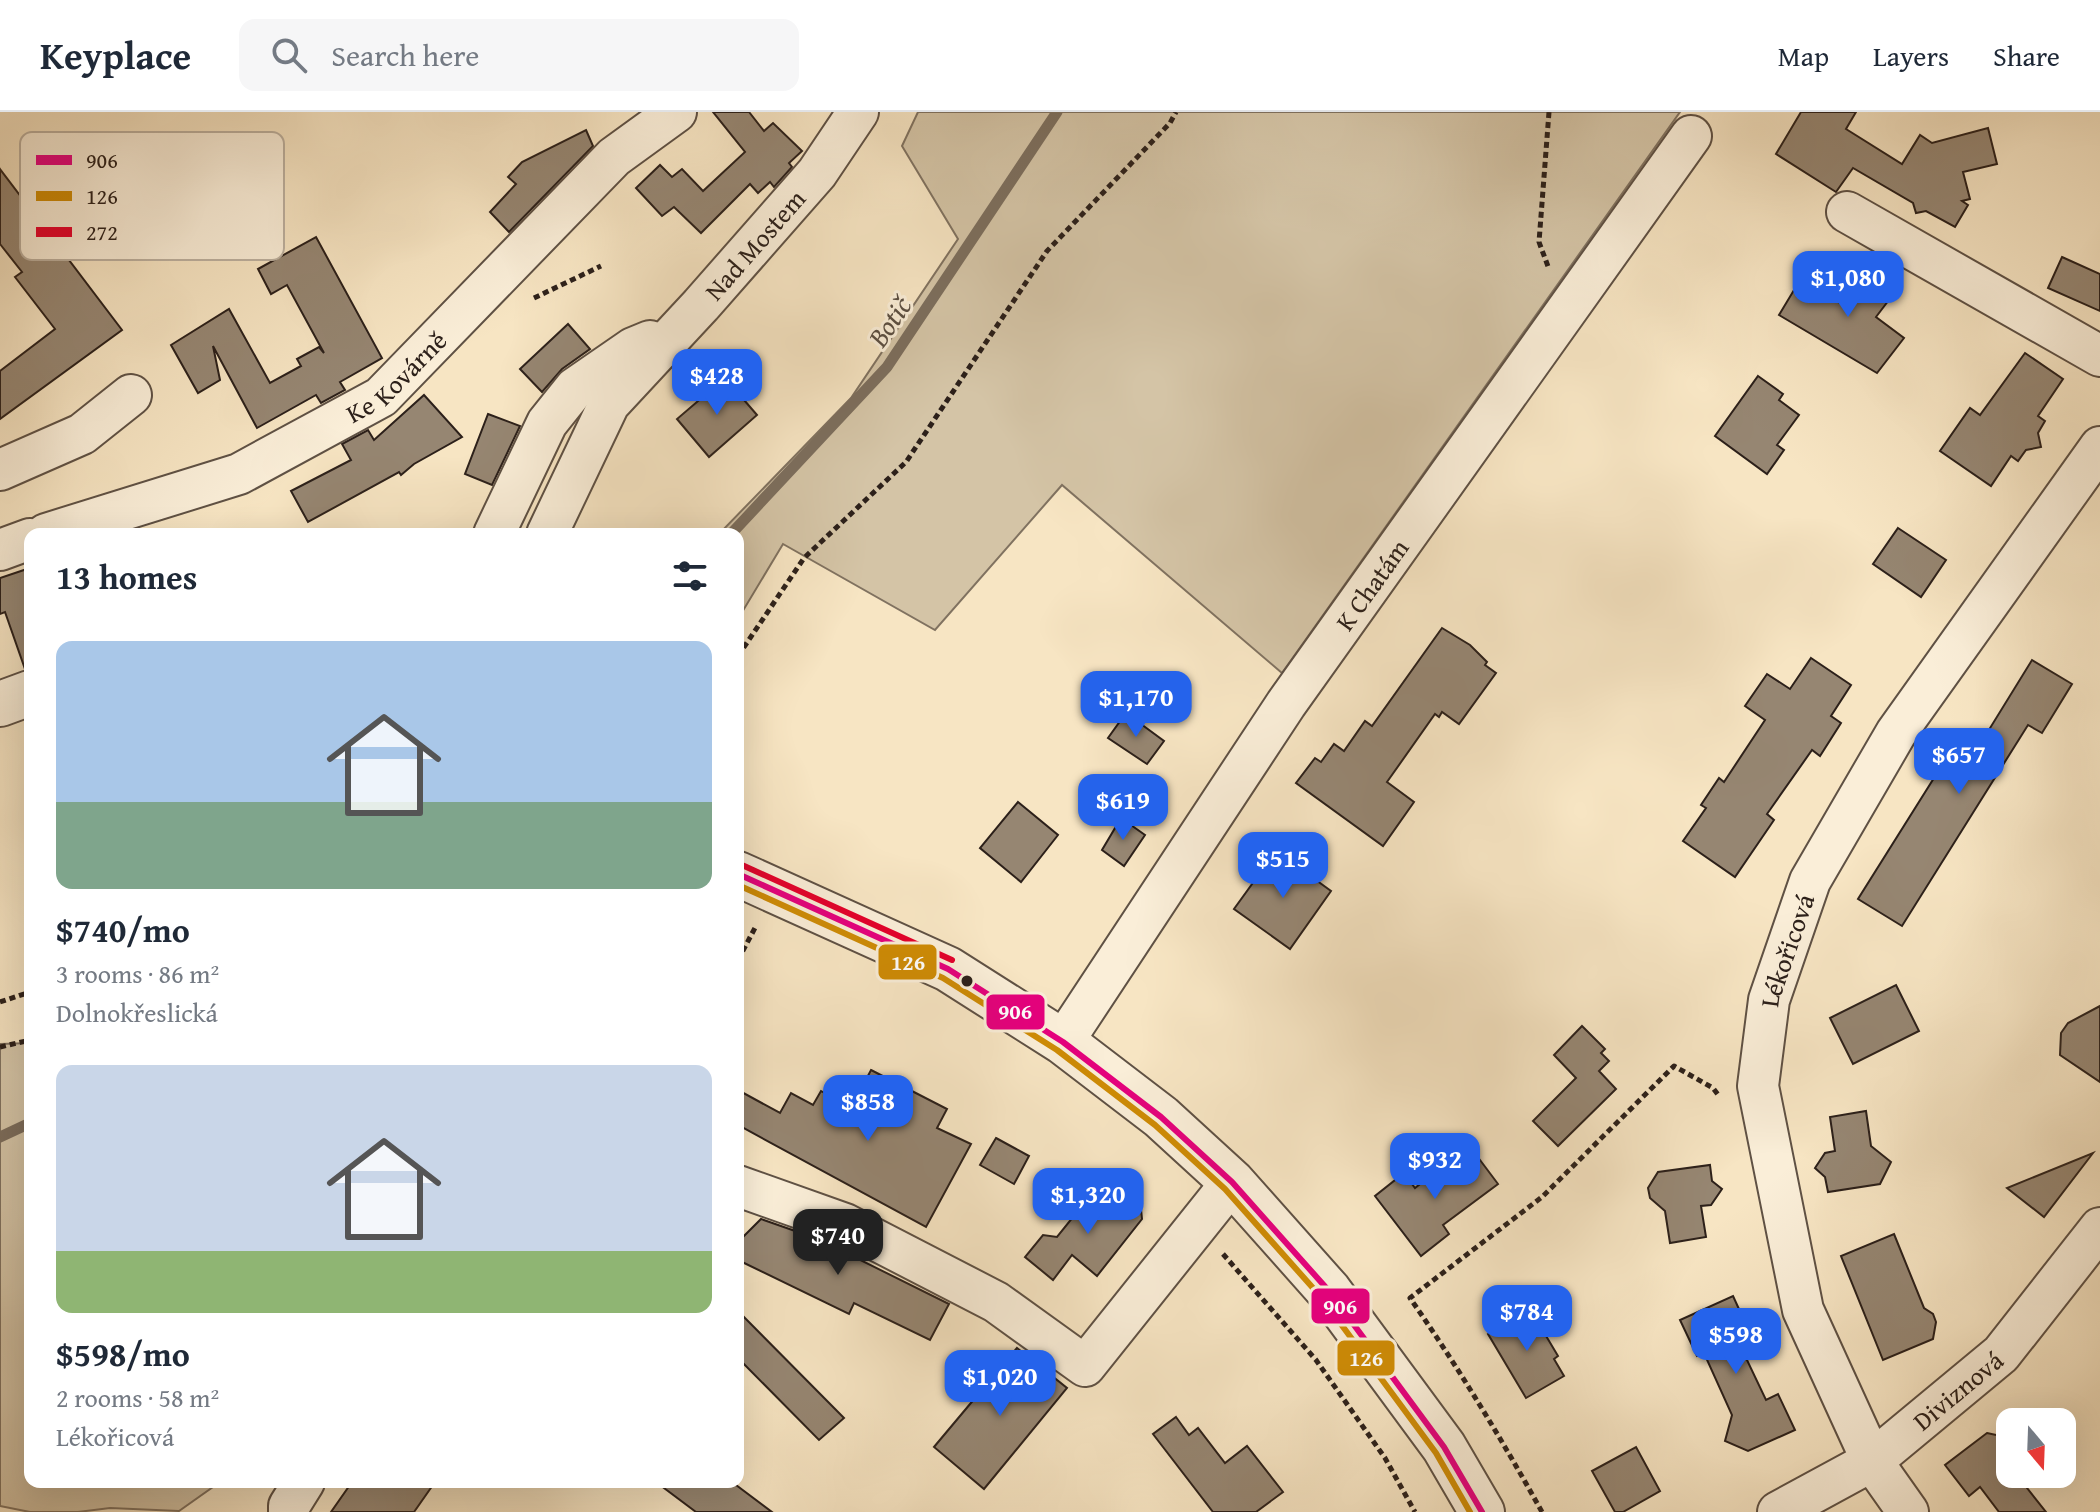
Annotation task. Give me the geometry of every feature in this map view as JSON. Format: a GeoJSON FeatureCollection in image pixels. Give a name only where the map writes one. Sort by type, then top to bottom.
{"type":"FeatureCollection","features":[{"type":"Feature","properties":{"kind":"street","name":"Ke Kovárně"},"geometry":{"type":"LineString","coordinates":[[65,528],[239,474],[381,397],[614,157],[676,112]]}},
{"type":"Feature","properties":{"kind":"street","name":"Nad Mostem"},"geometry":{"type":"LineString","coordinates":[[550,528],[609,404],[817,173],[858,112]]}},
{"type":"Feature","properties":{"kind":"street","name":"K Chatám"},"geometry":{"type":"LineString","coordinates":[[1063,1042],[1286,704],[1691,136]]}},
{"type":"Feature","properties":{"kind":"street"},"geometry":{"type":"LineString","coordinates":[[1847,212],[2100,356]]}},
{"type":"Feature","properties":{"kind":"street"},"geometry":{"type":"LineString","coordinates":[[497,528],[547,423],[575,388],[633,348],[677,331]]}},
{"type":"Feature","properties":{"kind":"street"},"geometry":{"type":"LineString","coordinates":[[0,470],[82,434],[131,395]]}},
{"type":"Feature","properties":{"kind":"street","name":"Lékořicová"},"geometry":{"type":"LineString","coordinates":[[1908,1512],[1872,1461],[1803,1310],[1758,1086],[1769,1000],[1810,881],[1896,733],[2100,447]]}},
{"type":"Feature","properties":{"kind":"street"},"geometry":{"type":"LineString","coordinates":[[0,550],[24,541]]}},
{"type":"Feature","properties":{"kind":"street"},"geometry":{"type":"LineString","coordinates":[[0,704],[24,695]]}},
{"type":"Feature","properties":{"kind":"street"},"geometry":{"type":"LineString","coordinates":[[744,877],[948,969],[1063,1042],[1161,1117],[1232,1182],[1329,1291],[1444,1447],[1482,1512]]}},
{"type":"Feature","properties":{"kind":"street"},"geometry":{"type":"LineString","coordinates":[[744,1188],[845,1224],[996,1302],[1085,1366],[1232,1182]]}},
{"type":"Feature","properties":{"kind":"street","name":"Diviznová"},"geometry":{"type":"LineString","coordinates":[[1778,1512],[1872,1461],[2001,1354],[2100,1228]]}},
{"type":"Feature","properties":{"kind":"street"},"geometry":{"type":"LineString","coordinates":[[289,1512],[289,1506],[300,1488]]}},
{"type":"Feature","properties":{"kind":"path"},"geometry":{"type":"LineString","coordinates":[[744,647],[804,558],[906,462],[1047,251],[1170,123],[1176,112]]}},
{"type":"Feature","properties":{"kind":"path"},"geometry":{"type":"LineString","coordinates":[[1549,112],[1539,242],[1566,311]]}},
{"type":"Feature","properties":{"kind":"path"},"geometry":{"type":"LineString","coordinates":[[744,949],[758,922]]}},
{"type":"Feature","properties":{"kind":"path"},"geometry":{"type":"LineString","coordinates":[[0,1002],[24,994]]}},
{"type":"Feature","properties":{"kind":"path"},"geometry":{"type":"LineString","coordinates":[[0,1047],[24,1041]]}},
{"type":"Feature","properties":{"kind":"path"},"geometry":{"type":"LineString","coordinates":[[1542,1512],[1496,1428],[1410,1298],[1542,1197],[1674,1066],[1713,1088],[1725,1103]]}},
{"type":"Feature","properties":{"kind":"path"},"geometry":{"type":"LineString","coordinates":[[1216,1247],[1316,1360],[1385,1458],[1415,1512]]}},
{"type":"Feature","properties":{"kind":"shaded area"},"geometry":{"type":"Polygon","coordinates":[[[918,112],[1680,112],[1282,673],[1062,485],[935,630],[783,544],[744,609],[744,528],[725,528],[851,398],[958,239],[902,146],[918,112]]]}},
{"type":"Feature","properties":{"kind":"shaded area"},"geometry":{"type":"Polygon","coordinates":[[[24,1043],[24,1488],[212,1488],[179,1511],[110,1508],[30,1512],[0,1506],[0,1044],[24,1043]]]}},
{"type":"Feature","properties":{"kind":"building"},"geometry":{"type":"Polygon","coordinates":[[[713,112],[749,112],[764,131],[773,123],[802,151],[789,163],[792,167],[774,187],[770,182],[758,193],[750,184],[701,233],[674,207],[662,216],[636,188],[660,165],[672,177],[682,169],[703,191],[745,152],[713,112]]]}},
{"type":"Feature","properties":{"kind":"building"},"geometry":{"type":"Polygon","coordinates":[[[1801,112],[1856,112],[1846,129],[1902,164],[1920,135],[1932,143],[1988,128],[1997,164],[1963,172],[1970,199],[1962,201],[1968,205],[1955,227],[1926,211],[1916,213],[1913,203],[1853,168],[1836,192],[1776,154],[1801,112]]]}},
{"type":"Feature","properties":{"kind":"building"},"geometry":{"type":"Polygon","coordinates":[[[586,130],[593,146],[509,232],[490,212],[516,184],[508,177],[522,162],[586,130]]]}},
{"type":"Feature","properties":{"kind":"building"},"geometry":{"type":"Polygon","coordinates":[[[0,169],[20,195],[20,260],[69,260],[122,330],[0,419],[0,371],[55,329],[15,277],[22,272],[0,244],[0,169]]]}},
{"type":"Feature","properties":{"kind":"building"},"geometry":{"type":"Polygon","coordinates":[[[316,237],[382,358],[340,382],[345,390],[321,403],[316,395],[257,428],[213,346],[220,380],[198,393],[171,345],[229,309],[270,383],[301,366],[297,359],[319,347],[324,353],[287,285],[271,294],[258,269],[274,260],[284,260],[284,255],[316,237]]]}},
{"type":"Feature","properties":{"kind":"building"},"geometry":{"type":"Polygon","coordinates":[[[2062,257],[2100,274],[2100,311],[2048,288],[2062,257]]]}},
{"type":"Feature","properties":{"kind":"building"},"geometry":{"type":"Polygon","coordinates":[[[1869,266],[1898,288],[1876,317],[1904,338],[1877,373],[1779,315],[1800,280],[1840,303],[1869,266]]]}},
{"type":"Feature","properties":{"kind":"building"},"geometry":{"type":"Polygon","coordinates":[[[568,324],[590,349],[562,369],[542,392],[520,369],[568,324]]]}},
{"type":"Feature","properties":{"kind":"building"},"geometry":{"type":"Polygon","coordinates":[[[2025,353],[2063,379],[2038,416],[2045,421],[2038,433],[2041,447],[2026,450],[2018,461],[2011,456],[1991,486],[1940,451],[1970,408],[1980,415],[2025,353]]]}},
{"type":"Feature","properties":{"kind":"building"},"geometry":{"type":"Polygon","coordinates":[[[1758,376],[1783,394],[1779,400],[1799,415],[1777,445],[1784,450],[1767,474],[1715,436],[1758,376]]]}},
{"type":"Feature","properties":{"kind":"building"},"geometry":{"type":"Polygon","coordinates":[[[725,378],[757,415],[709,457],[677,419],[725,378]]]}},
{"type":"Feature","properties":{"kind":"building"},"geometry":{"type":"Polygon","coordinates":[[[424,395],[462,437],[414,464],[401,475],[399,472],[308,522],[291,491],[351,460],[342,444],[368,430],[374,440],[424,395]]]}},
{"type":"Feature","properties":{"kind":"building"},"geometry":{"type":"Polygon","coordinates":[[[488,414],[520,426],[492,485],[465,474],[488,414]]]}},
{"type":"Feature","properties":{"kind":"building"},"geometry":{"type":"Polygon","coordinates":[[[1898,528],[1946,560],[1921,597],[1873,564],[1898,528]]]}},
{"type":"Feature","properties":{"kind":"building"},"geometry":{"type":"Polygon","coordinates":[[[24,570],[24,666],[5,612],[0,614],[0,578],[24,570]]]}},
{"type":"Feature","properties":{"kind":"building"},"geometry":{"type":"Polygon","coordinates":[[[1442,628],[1470,645],[1487,662],[1485,665],[1496,673],[1459,724],[1442,712],[1439,717],[1435,714],[1387,782],[1414,802],[1383,846],[1296,783],[1315,758],[1321,762],[1334,744],[1344,751],[1365,721],[1372,726],[1442,628]]]}},
{"type":"Feature","properties":{"kind":"building"},"geometry":{"type":"Polygon","coordinates":[[[1811,658],[1851,685],[1831,716],[1841,723],[1820,756],[1812,750],[1767,814],[1774,820],[1735,877],[1683,841],[1706,808],[1701,805],[1719,778],[1724,782],[1765,720],[1745,706],[1767,674],[1790,689],[1811,658]]]}},
{"type":"Feature","properties":{"kind":"building"},"geometry":{"type":"Polygon","coordinates":[[[2032,660],[2072,684],[2042,733],[2028,725],[1902,926],[1858,899],[1961,735],[1979,746],[2032,660]]]}},
{"type":"Feature","properties":{"kind":"building"},"geometry":{"type":"Polygon","coordinates":[[[1126,713],[1164,741],[1147,764],[1108,738],[1126,713]]]}},
{"type":"Feature","properties":{"kind":"building"},"geometry":{"type":"Polygon","coordinates":[[[1018,802],[1058,835],[1021,882],[980,848],[1018,802]]]}},
{"type":"Feature","properties":{"kind":"building"},"geometry":{"type":"Polygon","coordinates":[[[1121,818],[1145,835],[1124,866],[1102,850],[1121,818]]]}},
{"type":"Feature","properties":{"kind":"building"},"geometry":{"type":"Polygon","coordinates":[[[1276,851],[1331,891],[1290,949],[1234,909],[1276,851]]]}},
{"type":"Feature","properties":{"kind":"building"},"geometry":{"type":"Polygon","coordinates":[[[1896,985],[1919,1031],[1853,1064],[1830,1018],[1896,985]]]}},
{"type":"Feature","properties":{"kind":"building"},"geometry":{"type":"Polygon","coordinates":[[[2100,1006],[2100,1082],[2060,1055],[2061,1033],[2068,1023],[2100,1006]]]}},
{"type":"Feature","properties":{"kind":"building"},"geometry":{"type":"Polygon","coordinates":[[[1582,1026],[1605,1049],[1601,1053],[1609,1061],[1599,1071],[1616,1089],[1558,1146],[1533,1121],[1576,1078],[1554,1055],[1582,1026]]]}},
{"type":"Feature","properties":{"kind":"building"},"geometry":{"type":"Polygon","coordinates":[[[871,1070],[947,1109],[937,1128],[971,1144],[926,1227],[744,1128],[744,1093],[780,1113],[791,1093],[813,1105],[821,1091],[851,1108],[871,1070]]]}},
{"type":"Feature","properties":{"kind":"building"},"geometry":{"type":"Polygon","coordinates":[[[1866,1111],[1871,1146],[1891,1162],[1880,1184],[1828,1192],[1825,1177],[1815,1168],[1825,1153],[1835,1151],[1830,1117],[1866,1111]]]}},
{"type":"Feature","properties":{"kind":"building"},"geometry":{"type":"Polygon","coordinates":[[[996,1138],[1029,1156],[1014,1184],[980,1165],[996,1138]]]}},
{"type":"Feature","properties":{"kind":"building"},"geometry":{"type":"Polygon","coordinates":[[[1474,1152],[1498,1184],[1443,1225],[1449,1234],[1421,1256],[1375,1196],[1404,1173],[1415,1188],[1444,1165],[1449,1172],[1474,1152]]]}},
{"type":"Feature","properties":{"kind":"building"},"geometry":{"type":"Polygon","coordinates":[[[2093,1153],[2044,1217],[2007,1188],[2093,1153]]]}},
{"type":"Feature","properties":{"kind":"building"},"geometry":{"type":"Polygon","coordinates":[[[1710,1165],[1712,1181],[1722,1189],[1711,1205],[1701,1206],[1706,1237],[1670,1243],[1665,1211],[1650,1198],[1648,1188],[1658,1172],[1710,1165]]]}},
{"type":"Feature","properties":{"kind":"building"},"geometry":{"type":"Polygon","coordinates":[[[1094,1191],[1114,1207],[1120,1200],[1140,1199],[1142,1219],[1097,1276],[1072,1255],[1053,1280],[1025,1257],[1043,1235],[1057,1237],[1094,1191]]]}},
{"type":"Feature","properties":{"kind":"building"},"geometry":{"type":"Polygon","coordinates":[[[761,1219],[818,1239],[949,1304],[930,1340],[854,1303],[849,1314],[744,1263],[744,1236],[761,1219]]]}},
{"type":"Feature","properties":{"kind":"building"},"geometry":{"type":"Polygon","coordinates":[[[1894,1234],[1924,1308],[1933,1314],[1936,1322],[1933,1339],[1883,1360],[1841,1256],[1894,1234]]]}},
{"type":"Feature","properties":{"kind":"building"},"geometry":{"type":"Polygon","coordinates":[[[1733,1296],[1749,1331],[1736,1337],[1766,1400],[1778,1394],[1795,1430],[1748,1451],[1725,1441],[1732,1415],[1704,1353],[1697,1356],[1680,1320],[1733,1296]]]}},
{"type":"Feature","properties":{"kind":"building"},"geometry":{"type":"Polygon","coordinates":[[[1530,1309],[1558,1356],[1554,1359],[1564,1376],[1526,1398],[1488,1334],[1530,1309]]]}},
{"type":"Feature","properties":{"kind":"building"},"geometry":{"type":"Polygon","coordinates":[[[744,1317],[844,1418],[819,1440],[744,1364],[744,1317]]]}},
{"type":"Feature","properties":{"kind":"building"},"geometry":{"type":"Polygon","coordinates":[[[1017,1348],[1067,1388],[984,1489],[934,1447],[1017,1348]]]}},
{"type":"Feature","properties":{"kind":"building"},"geometry":{"type":"Polygon","coordinates":[[[1176,1417],[1189,1435],[1198,1428],[1225,1463],[1247,1446],[1283,1492],[1256,1512],[1213,1512],[1153,1434],[1176,1417]]]}},
{"type":"Feature","properties":{"kind":"building"},"geometry":{"type":"Polygon","coordinates":[[[1987,1433],[1996,1435],[1996,1488],[2027,1488],[2046,1512],[1999,1512],[1980,1487],[1969,1496],[1945,1465],[1987,1433]]]}},
{"type":"Feature","properties":{"kind":"building"},"geometry":{"type":"Polygon","coordinates":[[[1636,1447],[1660,1491],[1623,1512],[1615,1512],[1592,1471],[1636,1447]]]}},
{"type":"Feature","properties":{"kind":"building"},"geometry":{"type":"Polygon","coordinates":[[[348,1488],[431,1488],[414,1512],[331,1512],[348,1488]]]}},
{"type":"Feature","properties":{"kind":"building"},"geometry":{"type":"Polygon","coordinates":[[[664,1488],[740,1488],[772,1512],[696,1512],[664,1488]]]}},
{"type":"Feature","properties":{"kind":"waterway","name":"Botič"},"geometry":{"type":"LineString","coordinates":[[737,528],[887,367],[1057,112]]}},
{"type":"Feature","properties":{"kind":"waterway","name":"Botič"},"geometry":{"type":"LineString","coordinates":[[0,1137],[24,1126]]}},
{"type":"Feature","properties":{"kind":"transit line","name":"272"},"geometry":{"type":"LineString","coordinates":[[744,866],[952,960]]}},
{"type":"Feature","properties":{"kind":"transit line","name":"906"},"geometry":{"type":"LineString","coordinates":[[744,877],[948,969],[1063,1042],[1161,1117],[1232,1182],[1329,1291],[1444,1447],[1482,1512]]}},
{"type":"Feature","properties":{"kind":"transit line","name":"126"},"geometry":{"type":"LineString","coordinates":[[744,888],[943,978],[1057,1050],[1155,1125],[1225,1189],[1321,1297],[1436,1453],[1470,1512]]}}]}
